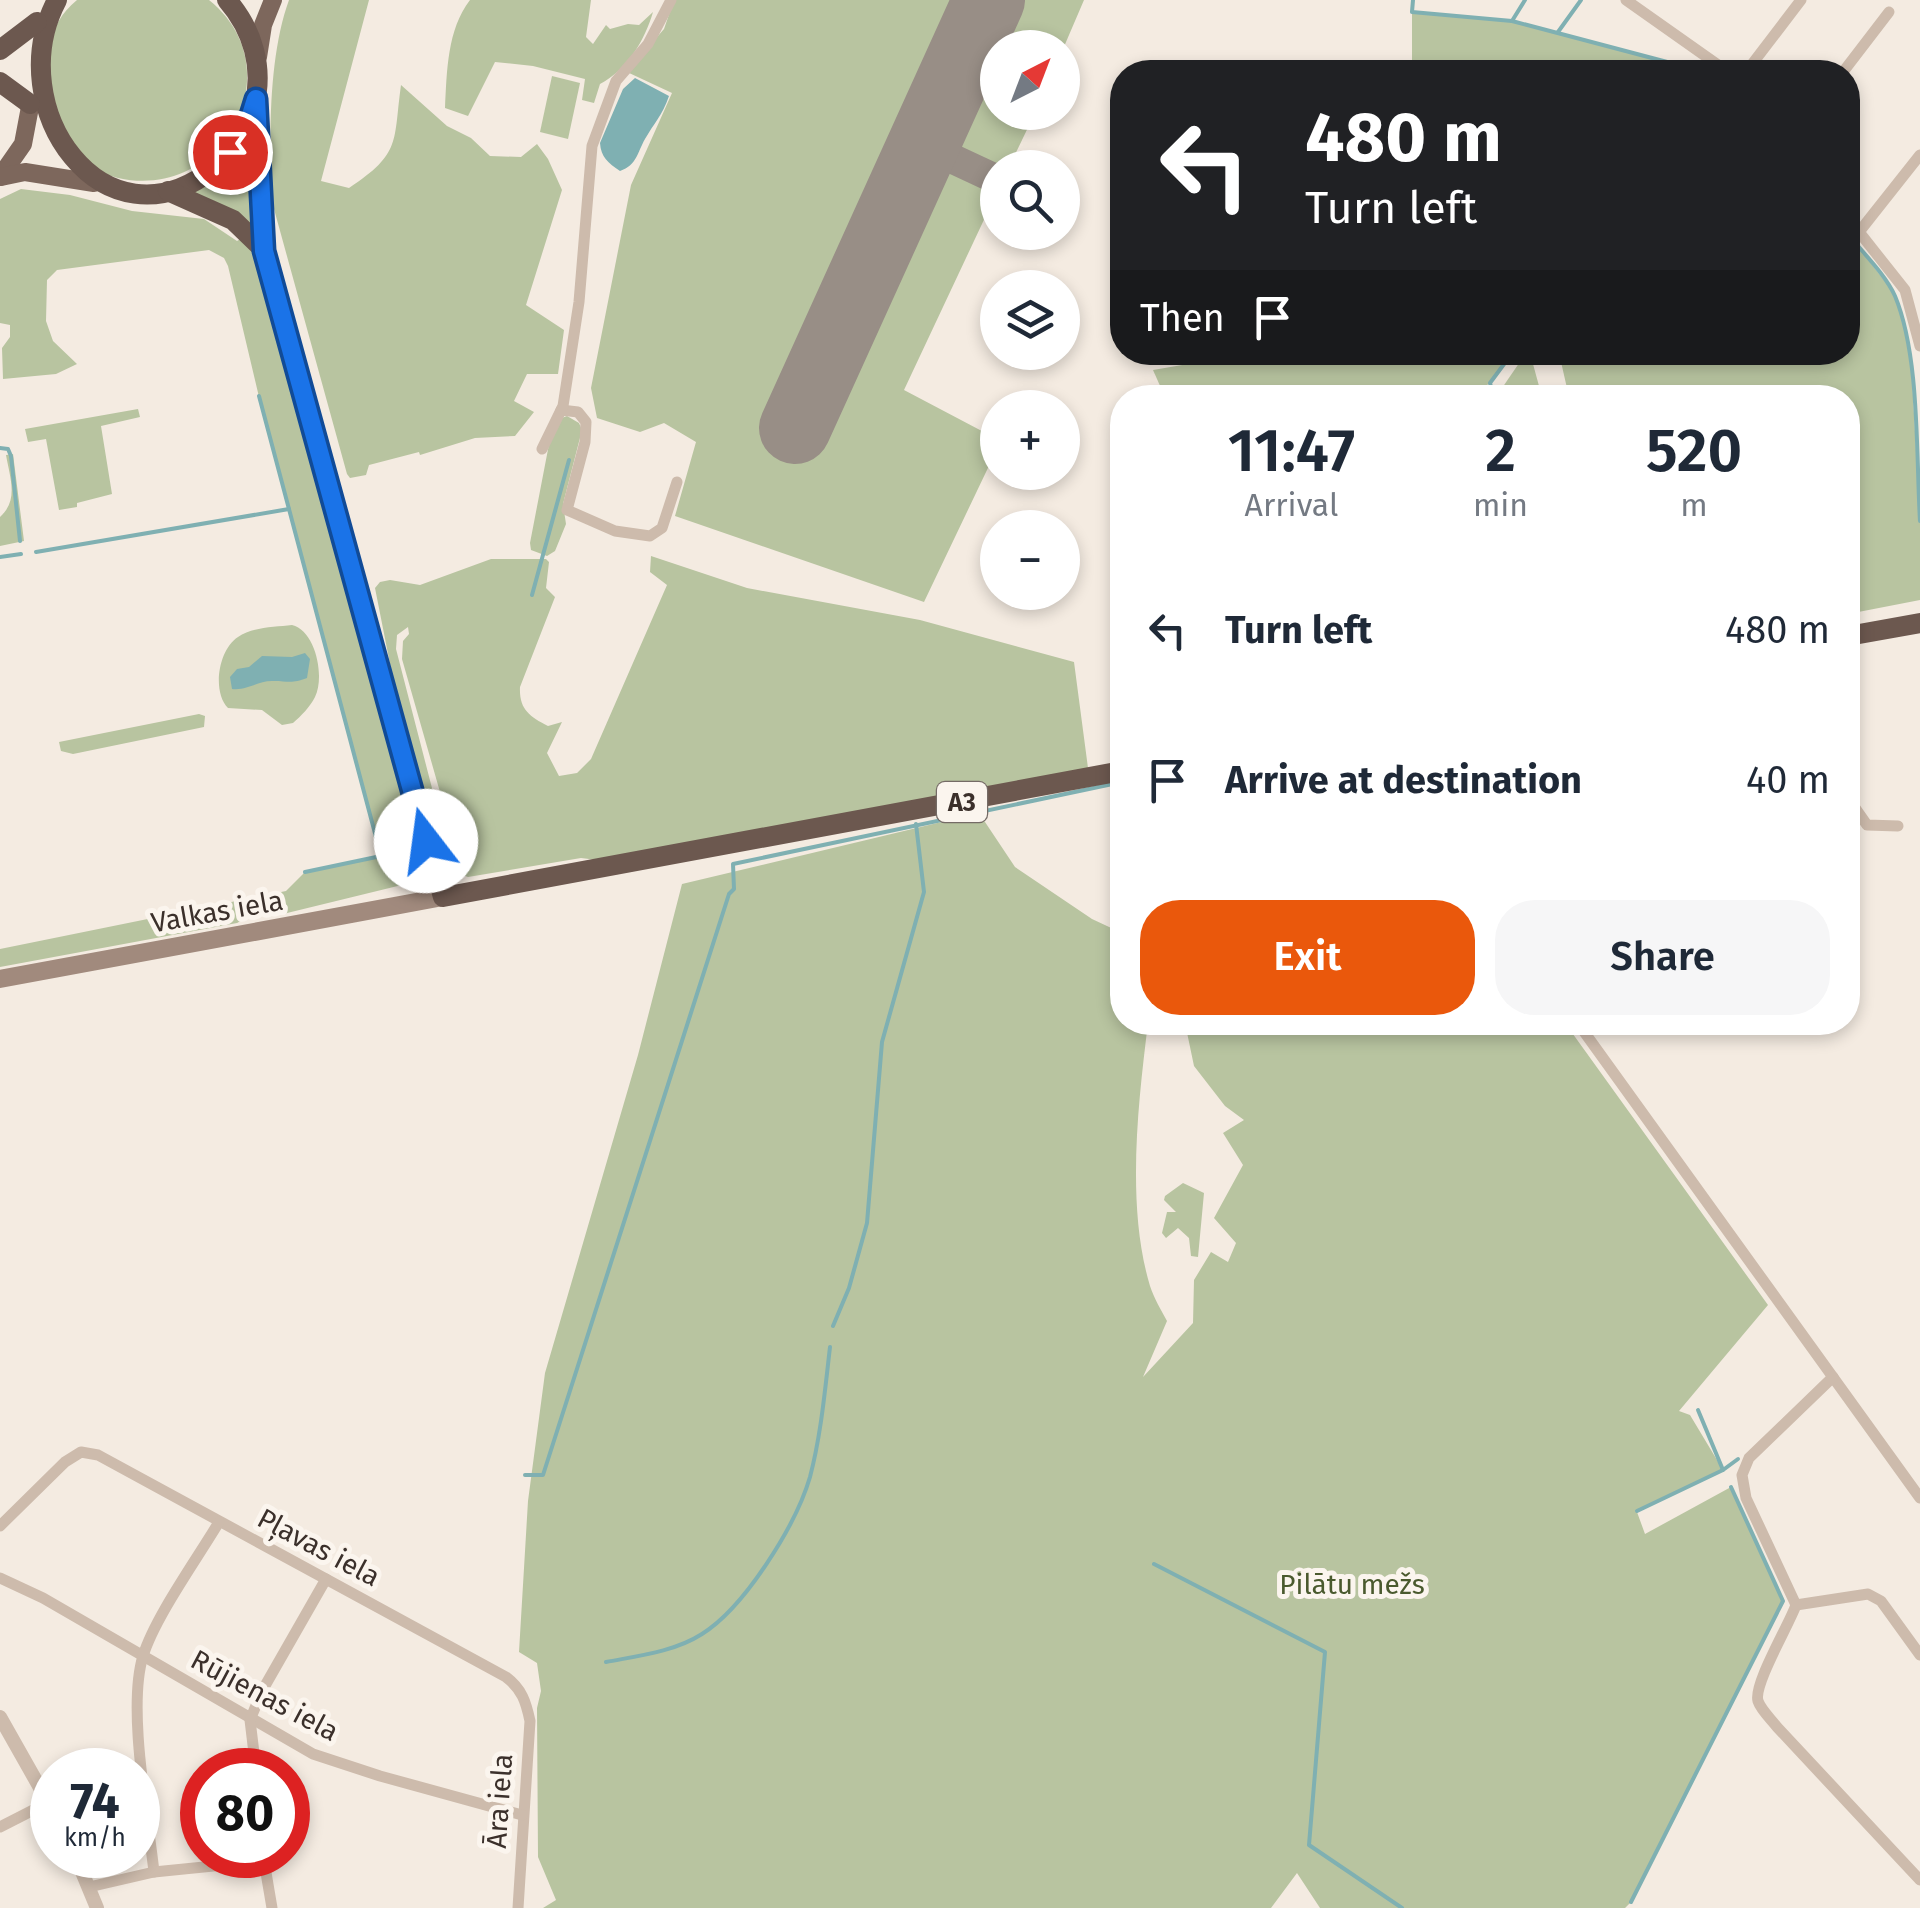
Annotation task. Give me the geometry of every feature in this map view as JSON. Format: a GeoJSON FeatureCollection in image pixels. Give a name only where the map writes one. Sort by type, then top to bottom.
{"type":"FeatureCollection","features":[{"type":"Feature","properties":{"kind":"highway"},"geometry":{"type":"LineString","coordinates":[[228,0],[248,31],[257,63],[258,186],[264,251],[443,897]]}},
{"type":"Feature","properties":{"kind":"highway"},"geometry":{"type":"LineString","coordinates":[[50,6],[30,48],[30,106],[47,144],[68,166],[94,182],[138,193],[168,190],[196,180],[220,164],[247,128],[256,99]]}},
{"type":"Feature","properties":{"kind":"highway"},"geometry":{"type":"LineString","coordinates":[[0,50],[20,38],[50,6]]}},
{"type":"Feature","properties":{"kind":"highway"},"geometry":{"type":"LineString","coordinates":[[0,82],[30,106]]}},
{"type":"Feature","properties":{"kind":"highway"},"geometry":{"type":"LineString","coordinates":[[168,190],[234,220],[264,251]]}},
{"type":"Feature","properties":{"kind":"highway"},"geometry":{"type":"LineString","coordinates":[[1860,634],[1920,623]]}},
{"type":"Feature","properties":{"kind":"highway","name":"A3"},"geometry":{"type":"LineString","coordinates":[[443,897],[1110,773]]}},
{"type":"Feature","properties":{"kind":"main road"},"geometry":{"type":"LineString","coordinates":[[257,63],[263,25],[273,0]]}},
{"type":"Feature","properties":{"kind":"main road"},"geometry":{"type":"LineString","coordinates":[[0,177],[23,144],[30,106]]}},
{"type":"Feature","properties":{"kind":"main road"},"geometry":{"type":"LineString","coordinates":[[0,177],[26,172],[94,182]]}},
{"type":"Feature","properties":{"kind":"main road","name":"Valkas iela"},"geometry":{"type":"LineString","coordinates":[[0,979],[443,897]]}},
{"type":"Feature","properties":{"kind":"street"},"geometry":{"type":"LineString","coordinates":[[542,449],[561,410],[579,302],[592,146],[616,82],[648,44],[671,0]]}},
{"type":"Feature","properties":{"kind":"street"},"geometry":{"type":"LineString","coordinates":[[1626,0],[1711,60]]}},
{"type":"Feature","properties":{"kind":"street"},"geometry":{"type":"LineString","coordinates":[[1755,60],[1801,0]]}},
{"type":"Feature","properties":{"kind":"street"},"geometry":{"type":"LineString","coordinates":[[1852,60],[1889,12]]}},
{"type":"Feature","properties":{"kind":"street"},"geometry":{"type":"LineString","coordinates":[[1860,231],[1920,155]]}},
{"type":"Feature","properties":{"kind":"street"},"geometry":{"type":"LineString","coordinates":[[1860,233],[1905,290],[1920,346]]}},
{"type":"Feature","properties":{"kind":"street"},"geometry":{"type":"LineString","coordinates":[[1905,290],[1920,286]]}},
{"type":"Feature","properties":{"kind":"street"},"geometry":{"type":"LineString","coordinates":[[561,410],[578,412],[586,422],[585,442],[567,510],[615,531],[650,536],[662,528],[676,482]]}},
{"type":"Feature","properties":{"kind":"street"},"geometry":{"type":"LineString","coordinates":[[1860,815],[1867,825],[1898,826]]}},
{"type":"Feature","properties":{"kind":"street"},"geometry":{"type":"LineString","coordinates":[[1586,1035],[1920,1498]]}},
{"type":"Feature","properties":{"kind":"street"},"geometry":{"type":"LineString","coordinates":[[1833,1377],[1750,1458],[1742,1476],[1746,1498],[1796,1605],[1756,1686],[1758,1702],[1920,1880]]}},
{"type":"Feature","properties":{"kind":"street","name":"Pļavas iela"},"geometry":{"type":"LineString","coordinates":[[0,1526],[65,1462],[80,1452],[98,1455],[506,1677],[525,1698]]}},
{"type":"Feature","properties":{"kind":"street"},"geometry":{"type":"LineString","coordinates":[[142,1748],[136,1688],[143,1656],[154,1630],[219,1522]]}},
{"type":"Feature","properties":{"kind":"street","name":"Rūjienas iela"},"geometry":{"type":"LineString","coordinates":[[0,1578],[42,1598],[313,1754],[522,1815]]}},
{"type":"Feature","properties":{"kind":"street"},"geometry":{"type":"LineString","coordinates":[[253,1748],[250,1720],[262,1691],[326,1579]]}},
{"type":"Feature","properties":{"kind":"street"},"geometry":{"type":"LineString","coordinates":[[1796,1605],[1868,1594],[1881,1601],[1920,1655]]}},
{"type":"Feature","properties":{"kind":"street","name":"Āra iela"},"geometry":{"type":"LineString","coordinates":[[518,1908],[530,1721],[525,1698]]}},
{"type":"Feature","properties":{"kind":"street"},"geometry":{"type":"LineString","coordinates":[[0,1717],[30,1769]]}},
{"type":"Feature","properties":{"kind":"street"},"geometry":{"type":"LineString","coordinates":[[0,1828],[30,1814]]}},
{"type":"Feature","properties":{"kind":"street"},"geometry":{"type":"LineString","coordinates":[[85,1878],[97,1908]]}},
{"type":"Feature","properties":{"kind":"street"},"geometry":{"type":"LineString","coordinates":[[89,1887],[128,1878]]}},
{"type":"Feature","properties":{"kind":"street"},"geometry":{"type":"LineString","coordinates":[[267,1878],[272,1908]]}},
{"type":"Feature","properties":{"kind":"green space"},"geometry":{"type":"Polygon","coordinates":[[[77,0],[209,0],[234,28],[246,60],[246,93],[235,124],[216,150],[189,170],[156,180],[110,176],[73,151],[51,120],[47,91],[54,30],[77,0]]]}},
{"type":"Feature","properties":{"kind":"green space"},"geometry":{"type":"Polygon","coordinates":[[[289,0],[369,0],[321,181],[349,188],[387,155],[395,133],[401,85],[447,126],[471,138],[490,156],[521,157],[537,144],[548,159],[562,190],[526,305],[564,330],[558,374],[527,374],[514,401],[534,412],[515,436],[475,438],[369,465],[366,475],[350,478],[347,474],[274,209],[273,75],[289,0]]]}},
{"type":"Feature","properties":{"kind":"green space"},"geometry":{"type":"Polygon","coordinates":[[[470,0],[591,0],[586,37],[593,44],[606,25],[610,29],[639,25],[653,12],[634,53],[619,71],[600,84],[594,103],[582,100],[585,79],[533,66],[495,62],[468,116],[445,108],[453,38],[470,0]]]}},
{"type":"Feature","properties":{"kind":"green space"},"geometry":{"type":"Polygon","coordinates":[[[674,0],[1084,0],[1071,30],[980,30],[980,130],[1027,130],[1017,150],[980,150],[980,228],[904,390],[980,430],[980,485],[924,602],[675,516],[696,442],[664,423],[640,432],[597,418],[591,388],[631,185],[672,93],[627,72],[664,29],[674,0]]]}},
{"type":"Feature","properties":{"kind":"green space"},"geometry":{"type":"Polygon","coordinates":[[[1412,12],[1512,21],[1660,60],[1412,60],[1412,12]]]}},
{"type":"Feature","properties":{"kind":"green space"},"geometry":{"type":"Polygon","coordinates":[[[552,76],[580,83],[568,139],[540,132],[552,76]]]}},
{"type":"Feature","properties":{"kind":"green space"},"geometry":{"type":"Polygon","coordinates":[[[248,146],[255,221],[249,224],[190,194],[220,177],[248,146]]]}},
{"type":"Feature","properties":{"kind":"green space"},"geometry":{"type":"Polygon","coordinates":[[[21,189],[70,195],[132,211],[204,219],[237,241],[242,238],[257,258],[408,806],[405,812],[417,864],[414,882],[283,914],[248,917],[237,923],[0,967],[0,949],[286,891],[305,872],[381,855],[224,258],[209,250],[57,270],[47,280],[46,321],[53,341],[77,364],[56,374],[3,379],[2,348],[10,337],[10,325],[0,323],[0,199],[21,189]]]}},
{"type":"Feature","properties":{"kind":"green space"},"geometry":{"type":"Polygon","coordinates":[[[1860,249],[1894,293],[1906,327],[1920,521],[1920,600],[1860,612],[1860,385],[1566,385],[1562,365],[1860,365],[1860,249]]]}},
{"type":"Feature","properties":{"kind":"green space"},"geometry":{"type":"Polygon","coordinates":[[[1182,365],[1504,365],[1487,385],[1160,385],[1153,370],[1182,365]]]}},
{"type":"Feature","properties":{"kind":"green space"},"geometry":{"type":"Polygon","coordinates":[[[1518,365],[1533,365],[1539,385],[1504,385],[1518,365]]]}},
{"type":"Feature","properties":{"kind":"green space"},"geometry":{"type":"Polygon","coordinates":[[[138,409],[140,417],[101,426],[112,494],[59,510],[46,439],[28,442],[25,429],[138,409]]]}},
{"type":"Feature","properties":{"kind":"green space"},"geometry":{"type":"Polygon","coordinates":[[[567,416],[579,423],[582,430],[563,504],[566,524],[555,551],[547,556],[531,550],[530,543],[550,439],[559,419],[567,416]]]}},
{"type":"Feature","properties":{"kind":"green space"},"geometry":{"type":"Polygon","coordinates":[[[13,454],[24,541],[0,546],[0,517],[11,496],[6,455],[13,454]]]}},
{"type":"Feature","properties":{"kind":"green space"},"geometry":{"type":"Polygon","coordinates":[[[651,556],[747,588],[920,620],[1074,662],[1088,768],[597,860],[581,858],[468,877],[458,872],[444,859],[428,810],[437,803],[440,792],[402,659],[408,627],[397,635],[396,649],[433,792],[427,803],[393,679],[375,588],[390,580],[420,585],[491,559],[549,562],[546,588],[555,597],[520,695],[526,711],[535,719],[548,726],[562,722],[547,753],[559,776],[577,773],[591,759],[667,585],[650,572],[651,556]]]}},
{"type":"Feature","properties":{"kind":"green space"},"geometry":{"type":"Polygon","coordinates":[[[292,625],[307,636],[316,656],[318,688],[308,708],[293,723],[282,725],[262,710],[228,708],[219,682],[222,661],[231,643],[250,631],[292,625]]]}},
{"type":"Feature","properties":{"kind":"green space"},"geometry":{"type":"Polygon","coordinates":[[[199,714],[205,716],[204,727],[73,754],[61,751],[59,742],[199,714]]]}},
{"type":"Feature","properties":{"kind":"green space","name":"Pilātu mežs"},"geometry":{"type":"Polygon","coordinates":[[[979,813],[1015,867],[1110,927],[1110,1035],[1147,1035],[1136,1155],[1138,1223],[1150,1286],[1167,1321],[1143,1377],[1193,1323],[1194,1280],[1211,1252],[1228,1262],[1236,1243],[1214,1218],[1243,1165],[1223,1133],[1244,1120],[1225,1106],[1194,1066],[1188,1035],[1574,1035],[1768,1305],[1679,1411],[1690,1415],[1723,1470],[1637,1512],[1645,1534],[1731,1487],[1783,1601],[1625,1908],[1320,1908],[1297,1873],[1271,1908],[543,1908],[556,1900],[538,1857],[537,1708],[541,1691],[537,1663],[519,1652],[528,1501],[545,1373],[638,1055],[682,884],[979,813]]]}},
{"type":"Feature","properties":{"kind":"green space"},"geometry":{"type":"Polygon","coordinates":[[[1183,1183],[1204,1193],[1198,1257],[1191,1256],[1189,1238],[1178,1228],[1166,1238],[1162,1233],[1167,1212],[1176,1212],[1164,1200],[1165,1196],[1183,1183]]]}},
{"type":"Feature","properties":{"kind":"water"},"geometry":{"type":"Polygon","coordinates":[[[635,78],[669,96],[636,158],[620,171],[606,159],[600,143],[623,89],[635,78]]]}},
{"type":"Feature","properties":{"kind":"water"},"geometry":{"type":"Polygon","coordinates":[[[305,653],[310,659],[307,678],[232,689],[230,677],[237,669],[249,667],[262,656],[292,657],[305,653]]]}},
{"type":"Feature","properties":{"kind":"waterway"},"geometry":{"type":"LineString","coordinates":[[1413,0],[1412,12],[1512,21],[1660,60]]}},
{"type":"Feature","properties":{"kind":"waterway"},"geometry":{"type":"LineString","coordinates":[[1512,21],[1525,0]]}},
{"type":"Feature","properties":{"kind":"waterway"},"geometry":{"type":"LineString","coordinates":[[1558,32],[1581,0]]}},
{"type":"Feature","properties":{"kind":"waterway"},"geometry":{"type":"LineString","coordinates":[[1860,248],[1895,296],[1909,347],[1920,521]]}},
{"type":"Feature","properties":{"kind":"waterway"},"geometry":{"type":"LineString","coordinates":[[1491,385],[1503,365]]}},
{"type":"Feature","properties":{"kind":"waterway"},"geometry":{"type":"LineString","coordinates":[[259,396],[381,856],[305,872]]}},
{"type":"Feature","properties":{"kind":"waterway"},"geometry":{"type":"LineString","coordinates":[[0,448],[8,449],[11,456],[20,541]]}},
{"type":"Feature","properties":{"kind":"waterway"},"geometry":{"type":"LineString","coordinates":[[532,595],[569,460]]}},
{"type":"Feature","properties":{"kind":"waterway"},"geometry":{"type":"LineString","coordinates":[[36,552],[289,509]]}},
{"type":"Feature","properties":{"kind":"waterway"},"geometry":{"type":"LineString","coordinates":[[0,557],[21,554]]}},
{"type":"Feature","properties":{"kind":"waterway"},"geometry":{"type":"LineString","coordinates":[[525,1475],[543,1475],[729,894],[734,889],[733,864],[1110,785]]}},
{"type":"Feature","properties":{"kind":"waterway"},"geometry":{"type":"LineString","coordinates":[[833,1326],[849,1288],[867,1223],[882,1042],[924,892],[916,824]]}},
{"type":"Feature","properties":{"kind":"waterway"},"geometry":{"type":"LineString","coordinates":[[606,1662],[667,1649],[702,1634],[735,1605],[767,1563],[793,1518],[810,1477],[830,1347]]}},
{"type":"Feature","properties":{"kind":"waterway"},"geometry":{"type":"LineString","coordinates":[[1698,1410],[1723,1470]]}},
{"type":"Feature","properties":{"kind":"waterway"},"geometry":{"type":"LineString","coordinates":[[1637,1511],[1738,1459]]}},
{"type":"Feature","properties":{"kind":"waterway"},"geometry":{"type":"LineString","coordinates":[[1631,1902],[1783,1601],[1731,1487]]}},
{"type":"Feature","properties":{"kind":"waterway"},"geometry":{"type":"LineString","coordinates":[[1154,1564],[1325,1652],[1309,1845],[1402,1908]]}},
{"type":"Feature","properties":{"kind":"taxiway"},"geometry":{"type":"LineString","coordinates":[[923,145],[980,172]]}},
{"type":"Feature","properties":{"kind":"runway"},"geometry":{"type":"LineString","coordinates":[[795,428],[989,0]]}},
{"type":"Feature","properties":{"kind":"route"},"geometry":{"type":"LineString","coordinates":[[230,152],[247,128],[256,99],[264,251],[426,841]]}}]}
